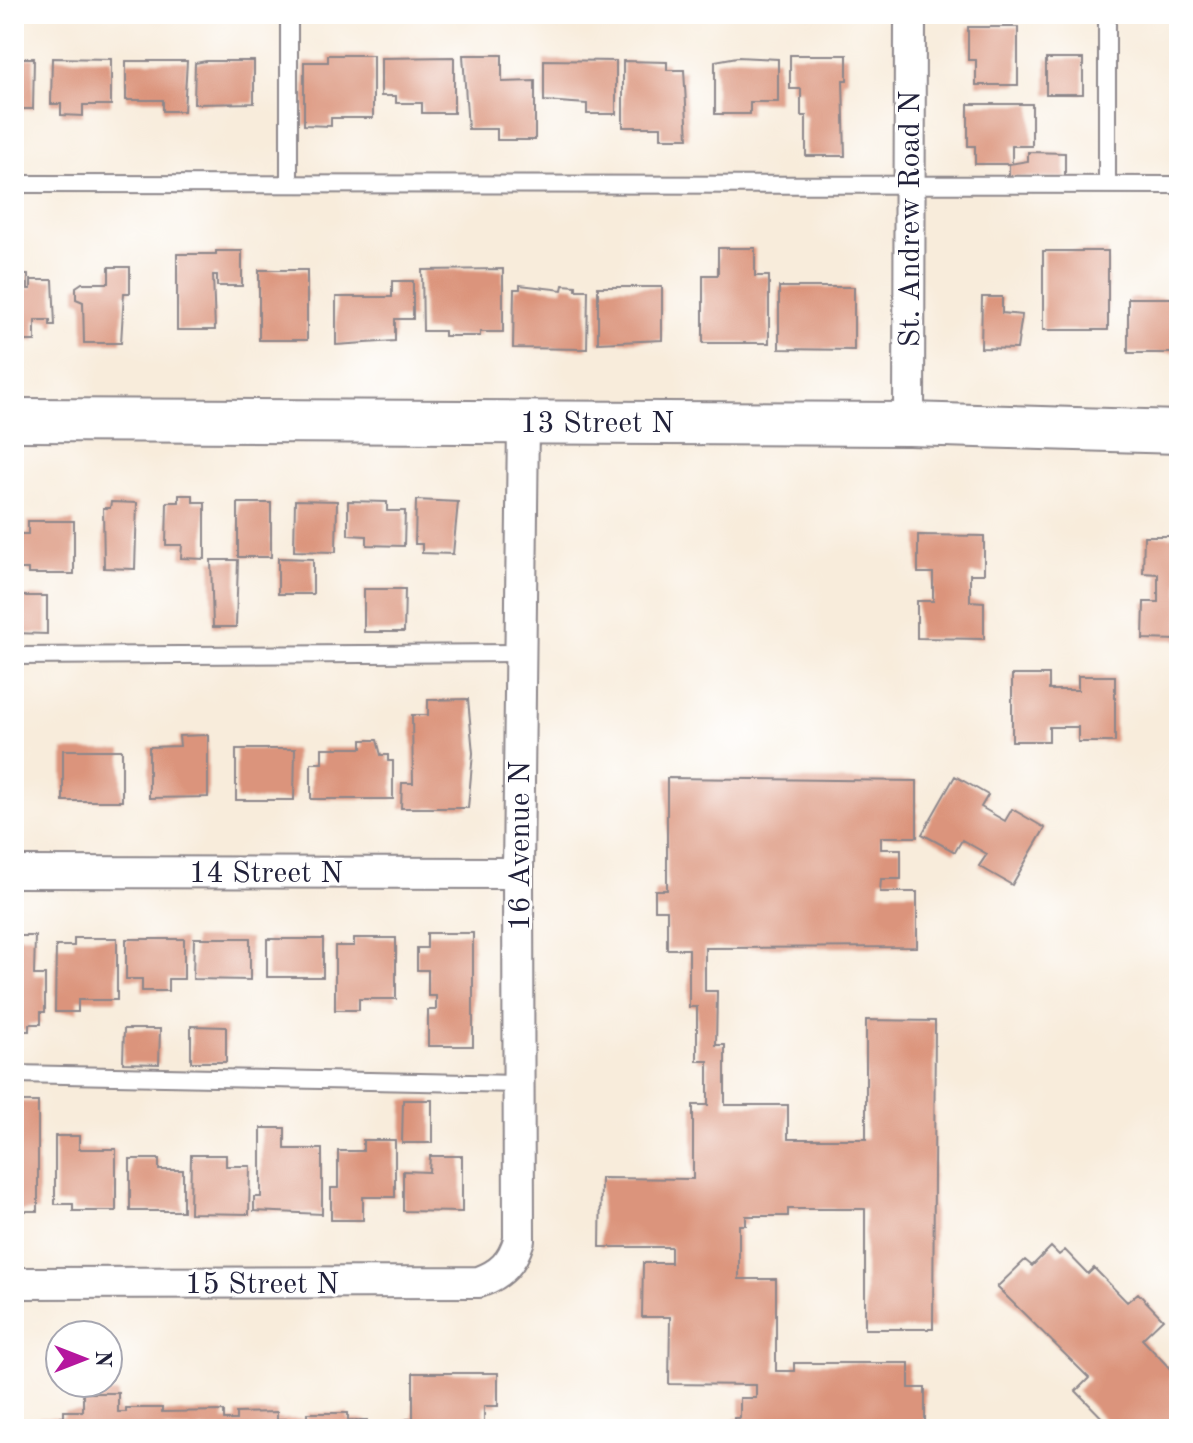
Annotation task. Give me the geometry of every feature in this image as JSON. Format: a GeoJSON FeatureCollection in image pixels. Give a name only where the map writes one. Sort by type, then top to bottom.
{"type":"FeatureCollection","features":[{"type":"Feature","properties":{"kind":"street","name":"St. Andrew Road N"},"geometry":{"type":"LineString","coordinates":[[909,424],[910,14]]}},
{"type":"Feature","properties":{"kind":"street","name":"13 Street N"},"geometry":{"type":"LineString","coordinates":[[14,420],[909,424],[1179,432]]}},
{"type":"Feature","properties":{"kind":"street","name":"16 Avenue N"},"geometry":{"type":"LineString","coordinates":[[506,1268],[519,1240],[519,653],[523,421]]}},
{"type":"Feature","properties":{"kind":"street","name":"14 Street N"},"geometry":{"type":"LineString","coordinates":[[14,872],[518,873]]}},
{"type":"Feature","properties":{"kind":"street","name":"15 Street N"},"geometry":{"type":"LineString","coordinates":[[14,1283],[479,1282],[506,1268]]}},
{"type":"Feature","properties":{"kind":"lane"},"geometry":{"type":"LineString","coordinates":[[289,14],[289,184]]}},
{"type":"Feature","properties":{"kind":"lane"},"geometry":{"type":"LineString","coordinates":[[1107,14],[1107,185]]}},
{"type":"Feature","properties":{"kind":"lane"},"geometry":{"type":"LineString","coordinates":[[14,184],[1179,185]]}},
{"type":"Feature","properties":{"kind":"lane"},"geometry":{"type":"LineString","coordinates":[[14,656],[519,653]]}},
{"type":"Feature","properties":{"kind":"lane"},"geometry":{"type":"LineString","coordinates":[[14,1074],[519,1084]]}},
{"type":"Feature","properties":{"kind":"building"},"geometry":{"type":"Polygon","coordinates":[[[969,14],[1012,14],[1012,19],[969,19],[969,14]]]}},
{"type":"Feature","properties":{"kind":"building"},"geometry":{"type":"Polygon","coordinates":[[[968,27],[1018,27],[1018,85],[976,85],[976,60],[968,60],[968,27]]]}},
{"type":"Feature","properties":{"kind":"building"},"geometry":{"type":"Polygon","coordinates":[[[328,55],[373,55],[373,118],[331,118],[331,126],[304,125],[304,62],[328,62],[328,55]]]}},
{"type":"Feature","properties":{"kind":"building"},"geometry":{"type":"Polygon","coordinates":[[[463,55],[502,55],[502,82],[535,81],[535,140],[497,140],[497,129],[468,129],[463,55]]]}},
{"type":"Feature","properties":{"kind":"building"},"geometry":{"type":"Polygon","coordinates":[[[790,55],[847,55],[847,80],[843,80],[845,156],[806,156],[806,116],[801,116],[801,89],[790,89],[790,55]]]}},
{"type":"Feature","properties":{"kind":"building"},"geometry":{"type":"Polygon","coordinates":[[[454,57],[454,113],[422,113],[422,103],[396,103],[396,96],[381,96],[381,58],[454,57]]]}},
{"type":"Feature","properties":{"kind":"building"},"geometry":{"type":"Polygon","coordinates":[[[737,57],[778,59],[778,102],[750,102],[750,114],[715,114],[715,61],[737,57]]]}},
{"type":"Feature","properties":{"kind":"building"},"geometry":{"type":"Polygon","coordinates":[[[14,58],[34,58],[33,109],[14,109],[14,58]]]}},
{"type":"Feature","properties":{"kind":"building"},"geometry":{"type":"Polygon","coordinates":[[[52,58],[111,59],[111,105],[83,105],[83,116],[61,115],[61,104],[51,104],[52,58]]]}},
{"type":"Feature","properties":{"kind":"building"},"geometry":{"type":"Polygon","coordinates":[[[1046,59],[1083,59],[1083,94],[1046,94],[1046,59]]]}},
{"type":"Feature","properties":{"kind":"building"},"geometry":{"type":"Polygon","coordinates":[[[544,60],[616,61],[616,114],[587,114],[587,104],[544,101],[544,60]]]}},
{"type":"Feature","properties":{"kind":"building"},"geometry":{"type":"Polygon","coordinates":[[[126,61],[187,61],[184,111],[163,111],[163,100],[126,100],[126,61]]]}},
{"type":"Feature","properties":{"kind":"building"},"geometry":{"type":"Polygon","coordinates":[[[254,61],[254,103],[194,104],[195,63],[254,61]]]}},
{"type":"Feature","properties":{"kind":"building"},"geometry":{"type":"Polygon","coordinates":[[[623,61],[667,62],[667,70],[684,70],[688,138],[661,138],[661,127],[623,127],[623,61]]]}},
{"type":"Feature","properties":{"kind":"building"},"geometry":{"type":"Polygon","coordinates":[[[968,104],[1032,104],[1032,146],[1012,146],[1012,164],[975,164],[975,146],[968,146],[968,104]]]}},
{"type":"Feature","properties":{"kind":"building"},"geometry":{"type":"Polygon","coordinates":[[[1028,152],[1065,153],[1065,178],[1009,177],[1009,164],[1028,161],[1028,152]]]}},
{"type":"Feature","properties":{"kind":"building"},"geometry":{"type":"Polygon","coordinates":[[[718,248],[755,248],[755,276],[769,276],[769,343],[703,343],[703,275],[718,275],[718,248]]]}},
{"type":"Feature","properties":{"kind":"building"},"geometry":{"type":"Polygon","coordinates":[[[216,251],[242,251],[242,286],[217,286],[217,275],[213,275],[215,330],[177,330],[177,254],[216,254],[216,251]]]}},
{"type":"Feature","properties":{"kind":"building"},"geometry":{"type":"Polygon","coordinates":[[[1043,251],[1108,251],[1108,330],[1043,330],[1043,251]]]}},
{"type":"Feature","properties":{"kind":"building"},"geometry":{"type":"Polygon","coordinates":[[[109,267],[130,267],[130,293],[124,293],[121,343],[84,343],[83,302],[76,299],[76,287],[82,283],[109,283],[109,267]]]}},
{"type":"Feature","properties":{"kind":"building"},"geometry":{"type":"Polygon","coordinates":[[[503,269],[503,332],[480,332],[480,336],[444,336],[444,331],[423,331],[422,270],[503,269]]]}},
{"type":"Feature","properties":{"kind":"building"},"geometry":{"type":"Polygon","coordinates":[[[259,270],[307,270],[307,340],[259,340],[259,270]]]}},
{"type":"Feature","properties":{"kind":"building"},"geometry":{"type":"Polygon","coordinates":[[[14,275],[28,275],[28,289],[31,289],[31,280],[53,280],[55,325],[50,325],[50,320],[35,320],[35,341],[14,341],[14,275]]]}},
{"type":"Feature","properties":{"kind":"building"},"geometry":{"type":"Polygon","coordinates":[[[392,281],[413,281],[413,319],[395,319],[395,341],[336,345],[336,297],[392,297],[392,281]]]}},
{"type":"Feature","properties":{"kind":"building"},"geometry":{"type":"Polygon","coordinates":[[[520,285],[562,290],[563,285],[588,290],[587,349],[513,348],[514,289],[520,289],[520,285]]]}},
{"type":"Feature","properties":{"kind":"building"},"geometry":{"type":"Polygon","coordinates":[[[598,287],[662,287],[662,340],[598,343],[598,287]]]}},
{"type":"Feature","properties":{"kind":"building"},"geometry":{"type":"Polygon","coordinates":[[[779,287],[854,287],[854,350],[779,349],[779,287]]]}},
{"type":"Feature","properties":{"kind":"building"},"geometry":{"type":"Polygon","coordinates":[[[982,297],[1002,297],[1002,313],[1022,315],[1017,349],[981,348],[982,297]]]}},
{"type":"Feature","properties":{"kind":"building"},"geometry":{"type":"Polygon","coordinates":[[[1128,298],[1179,298],[1179,353],[1128,353],[1128,298]]]}},
{"type":"Feature","properties":{"kind":"building"},"geometry":{"type":"Polygon","coordinates":[[[179,495],[193,495],[193,502],[205,502],[205,559],[181,558],[182,545],[166,545],[167,502],[179,502],[179,495]]]}},
{"type":"Feature","properties":{"kind":"building"},"geometry":{"type":"Polygon","coordinates":[[[295,500],[337,501],[336,552],[294,551],[295,500]]]}},
{"type":"Feature","properties":{"kind":"building"},"geometry":{"type":"Polygon","coordinates":[[[416,500],[458,502],[453,554],[422,553],[422,544],[415,544],[416,500]]]}},
{"type":"Feature","properties":{"kind":"building"},"geometry":{"type":"Polygon","coordinates":[[[348,501],[387,502],[387,511],[405,511],[404,546],[367,545],[367,536],[348,535],[348,501]]]}},
{"type":"Feature","properties":{"kind":"building"},"geometry":{"type":"Polygon","coordinates":[[[111,502],[137,503],[135,569],[104,568],[103,508],[110,508],[111,502]]]}},
{"type":"Feature","properties":{"kind":"building"},"geometry":{"type":"Polygon","coordinates":[[[238,503],[271,503],[271,557],[238,557],[238,503]]]}},
{"type":"Feature","properties":{"kind":"building"},"geometry":{"type":"Polygon","coordinates":[[[28,521],[74,521],[74,574],[28,574],[28,569],[14,569],[14,534],[28,534],[28,521]]]}},
{"type":"Feature","properties":{"kind":"building"},"geometry":{"type":"Polygon","coordinates":[[[918,535],[984,536],[984,574],[970,574],[970,601],[984,602],[984,639],[917,638],[917,601],[933,601],[933,573],[918,573],[918,535]]]}},
{"type":"Feature","properties":{"kind":"building"},"geometry":{"type":"Polygon","coordinates":[[[1144,536],[1179,536],[1179,640],[1143,639],[1144,602],[1158,602],[1158,574],[1143,573],[1144,536]]]}},
{"type":"Feature","properties":{"kind":"building"},"geometry":{"type":"Polygon","coordinates":[[[278,558],[313,559],[313,594],[278,594],[278,558]]]}},
{"type":"Feature","properties":{"kind":"building"},"geometry":{"type":"Polygon","coordinates":[[[211,560],[238,560],[236,627],[213,627],[211,560]]]}},
{"type":"Feature","properties":{"kind":"building"},"geometry":{"type":"Polygon","coordinates":[[[364,589],[405,589],[404,632],[364,632],[364,589]]]}},
{"type":"Feature","properties":{"kind":"building"},"geometry":{"type":"Polygon","coordinates":[[[14,596],[47,596],[47,634],[14,633],[14,596]]]}},
{"type":"Feature","properties":{"kind":"building"},"geometry":{"type":"Polygon","coordinates":[[[1012,675],[1049,675],[1049,690],[1078,690],[1078,676],[1115,676],[1115,742],[1078,742],[1078,727],[1049,727],[1049,741],[1012,741],[1012,675]]]}},
{"type":"Feature","properties":{"kind":"building"},"geometry":{"type":"Polygon","coordinates":[[[468,699],[473,753],[468,808],[401,808],[402,783],[413,783],[412,715],[428,715],[428,700],[468,699]]]}},
{"type":"Feature","properties":{"kind":"building"},"geometry":{"type":"Polygon","coordinates":[[[208,735],[208,797],[149,798],[149,747],[180,746],[179,736],[208,735]]]}},
{"type":"Feature","properties":{"kind":"building"},"geometry":{"type":"Polygon","coordinates":[[[362,740],[377,740],[381,755],[388,755],[388,761],[393,761],[393,799],[311,799],[311,763],[322,763],[322,748],[362,748],[362,740]]]}},
{"type":"Feature","properties":{"kind":"building"},"geometry":{"type":"Polygon","coordinates":[[[236,749],[295,749],[294,800],[236,800],[236,749]]]}},
{"type":"Feature","properties":{"kind":"building"},"geometry":{"type":"Polygon","coordinates":[[[63,750],[122,750],[122,801],[63,801],[63,750]]]}},
{"type":"Feature","properties":{"kind":"building"},"geometry":{"type":"Polygon","coordinates":[[[955,776],[988,795],[981,807],[1005,821],[1012,809],[1045,828],[1012,885],[979,866],[987,854],[962,840],[955,852],[922,834],[955,776]]]}},
{"type":"Feature","properties":{"kind":"building"},"geometry":{"type":"Polygon","coordinates":[[[667,778],[917,781],[917,837],[881,837],[881,849],[901,849],[901,879],[881,879],[880,892],[917,892],[917,947],[705,948],[705,991],[717,991],[716,1045],[725,1045],[725,1105],[788,1105],[788,1139],[866,1139],[866,1020],[935,1021],[933,1329],[865,1329],[865,1209],[788,1209],[788,1216],[746,1216],[746,1225],[739,1225],[739,1279],[776,1279],[776,1371],[794,1371],[794,1363],[909,1363],[909,1388],[925,1388],[925,1424],[809,1428],[809,1424],[794,1424],[794,1429],[734,1429],[734,1418],[740,1418],[740,1398],[756,1398],[756,1385],[669,1384],[670,1317],[642,1317],[643,1263],[671,1263],[671,1247],[600,1247],[601,1178],[693,1179],[693,1105],[708,1105],[708,1061],[697,1061],[697,1007],[689,1007],[689,949],[667,949],[667,910],[655,910],[655,890],[667,890],[667,778]]]}},
{"type":"Feature","properties":{"kind":"building"},"geometry":{"type":"Polygon","coordinates":[[[427,933],[473,933],[473,1046],[428,1046],[428,1010],[436,1010],[436,996],[428,996],[428,970],[417,970],[417,948],[427,948],[427,933]]]}},
{"type":"Feature","properties":{"kind":"building"},"geometry":{"type":"Polygon","coordinates":[[[14,936],[35,936],[34,975],[45,975],[45,1012],[41,1012],[41,1024],[29,1024],[29,1031],[14,1031],[14,936]]]}},
{"type":"Feature","properties":{"kind":"building"},"geometry":{"type":"Polygon","coordinates":[[[74,938],[117,938],[117,1000],[78,1000],[78,1012],[55,1012],[56,946],[74,946],[74,938]]]}},
{"type":"Feature","properties":{"kind":"building"},"geometry":{"type":"Polygon","coordinates":[[[194,938],[250,938],[250,980],[193,979],[194,938]]]}},
{"type":"Feature","properties":{"kind":"building"},"geometry":{"type":"Polygon","coordinates":[[[354,938],[396,938],[396,999],[359,999],[359,1010],[335,1010],[335,946],[354,946],[354,938]]]}},
{"type":"Feature","properties":{"kind":"building"},"geometry":{"type":"Polygon","coordinates":[[[126,939],[184,939],[184,979],[168,979],[168,991],[142,991],[142,979],[126,979],[126,939]]]}},
{"type":"Feature","properties":{"kind":"building"},"geometry":{"type":"Polygon","coordinates":[[[267,939],[323,939],[323,977],[267,977],[267,939]]]}},
{"type":"Feature","properties":{"kind":"building"},"geometry":{"type":"Polygon","coordinates":[[[191,1026],[226,1027],[226,1062],[191,1062],[191,1026]]]}},
{"type":"Feature","properties":{"kind":"building"},"geometry":{"type":"Polygon","coordinates":[[[124,1029],[160,1029],[159,1064],[123,1063],[124,1029]]]}},
{"type":"Feature","properties":{"kind":"building"},"geometry":{"type":"Polygon","coordinates":[[[403,1100],[432,1100],[432,1143],[402,1143],[403,1100]]]}},
{"type":"Feature","properties":{"kind":"building"},"geometry":{"type":"Polygon","coordinates":[[[14,1102],[38,1102],[38,1211],[14,1211],[14,1102]]]}},
{"type":"Feature","properties":{"kind":"building"},"geometry":{"type":"Polygon","coordinates":[[[261,1128],[285,1128],[285,1149],[322,1149],[322,1214],[254,1211],[254,1197],[261,1197],[261,1128]]]}},
{"type":"Feature","properties":{"kind":"building"},"geometry":{"type":"Polygon","coordinates":[[[55,1136],[79,1136],[79,1149],[116,1149],[116,1211],[73,1211],[73,1204],[55,1204],[55,1136]]]}},
{"type":"Feature","properties":{"kind":"building"},"geometry":{"type":"Polygon","coordinates":[[[363,1140],[395,1140],[395,1197],[363,1197],[363,1220],[331,1220],[331,1188],[338,1188],[338,1151],[363,1151],[363,1140]]]}},
{"type":"Feature","properties":{"kind":"building"},"geometry":{"type":"Polygon","coordinates":[[[191,1155],[226,1155],[226,1166],[250,1166],[249,1214],[190,1213],[191,1155]]]}},
{"type":"Feature","properties":{"kind":"building"},"geometry":{"type":"Polygon","coordinates":[[[430,1156],[462,1156],[462,1212],[403,1211],[403,1171],[429,1172],[430,1156]]]}},
{"type":"Feature","properties":{"kind":"building"},"geometry":{"type":"Polygon","coordinates":[[[130,1159],[159,1159],[159,1170],[183,1170],[183,1211],[130,1211],[130,1159]]]}},
{"type":"Feature","properties":{"kind":"building"},"geometry":{"type":"Polygon","coordinates":[[[1051,1247],[1059,1255],[1065,1250],[1088,1274],[1094,1268],[1127,1302],[1138,1293],[1163,1319],[1142,1339],[1176,1375],[1170,1380],[1179,1389],[1179,1429],[1113,1429],[1076,1391],[1089,1378],[997,1287],[1025,1260],[1032,1266],[1051,1247]]]}},
{"type":"Feature","properties":{"kind":"building"},"geometry":{"type":"Polygon","coordinates":[[[413,1373],[498,1373],[498,1406],[484,1406],[484,1429],[407,1429],[407,1419],[413,1419],[413,1373]]]}},
{"type":"Feature","properties":{"kind":"building"},"geometry":{"type":"Polygon","coordinates":[[[83,1399],[118,1399],[118,1412],[126,1412],[126,1408],[162,1408],[162,1412],[224,1411],[224,1420],[236,1420],[236,1413],[277,1412],[277,1419],[307,1419],[307,1413],[348,1413],[348,1420],[367,1420],[367,1429],[39,1429],[39,1417],[64,1417],[64,1411],[83,1411],[83,1399]]]}}]}
